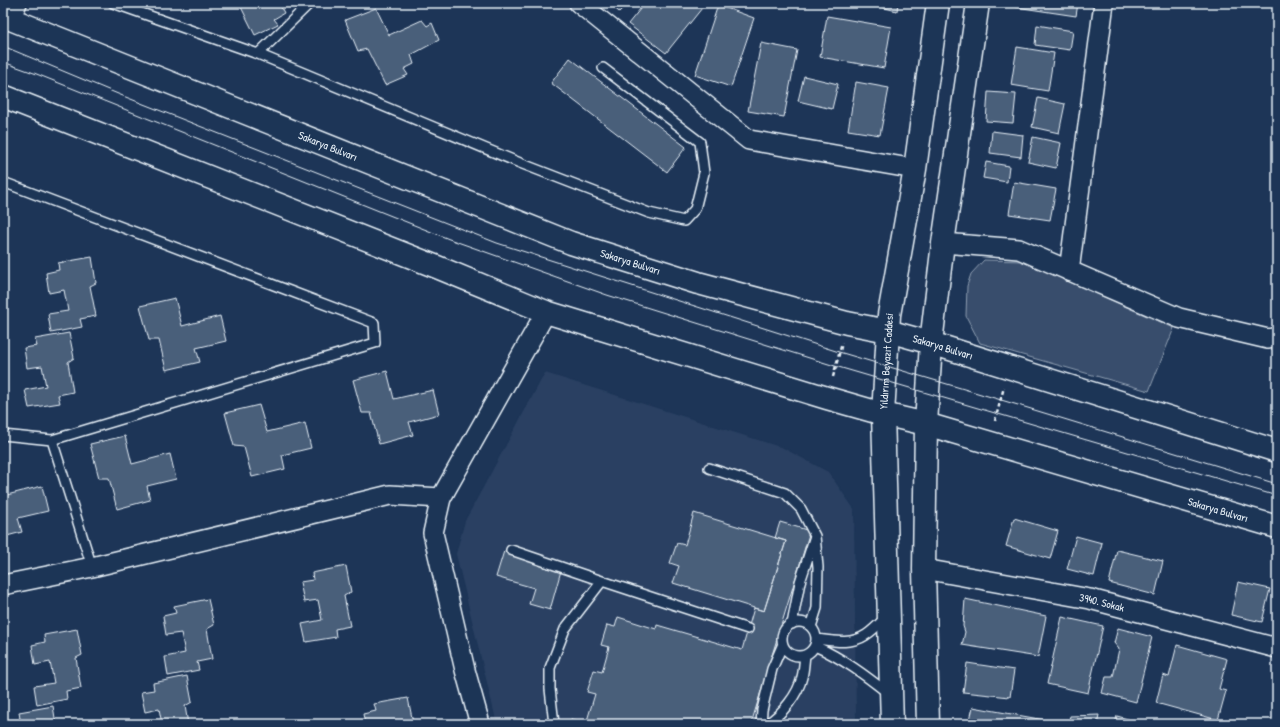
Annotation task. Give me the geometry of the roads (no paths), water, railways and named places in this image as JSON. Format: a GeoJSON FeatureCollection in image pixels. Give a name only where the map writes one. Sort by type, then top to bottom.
{"type":"FeatureCollection","features":[{"type":"Feature","properties":{"kind":"main road","name":"Yıldırım Beyazıt Caddesi"},"geometry":{"type":"LineString","coordinates":[[892,724],[883,414],[888,330],[889,315],[915,169],[938,3]]}},
{"type":"Feature","properties":{"kind":"main road"},"geometry":{"type":"LineString","coordinates":[[928,724],[924,569],[926,424],[930,342],[978,3]]}},
{"type":"Feature","properties":{"kind":"main road","name":"Sakarya Bulvarı"},"geometry":{"type":"LineString","coordinates":[[10,12],[572,242],[698,283],[847,323],[888,330],[930,342],[1277,451]]}},
{"type":"Feature","properties":{"kind":"main road","name":"Sakarya Bulvarı"},"geometry":{"type":"LineString","coordinates":[[3,96],[430,264],[546,312],[827,398],[883,414],[926,424],[1277,527]]}},
{"type":"Feature","properties":{"kind":"street"},"geometry":{"type":"LineString","coordinates":[[579,3],[749,140],[915,169]]}},
{"type":"Feature","properties":{"kind":"street"},"geometry":{"type":"LineString","coordinates":[[1069,271],[1104,3]]}},
{"type":"Feature","properties":{"kind":"street"},"geometry":{"type":"LineString","coordinates":[[943,243],[1019,249],[1179,318],[1268,339],[1277,337]]}},
{"type":"Feature","properties":{"kind":"street"},"geometry":{"type":"LineString","coordinates":[[480,724],[465,670],[433,534],[441,498],[546,312]]}},
{"type":"Feature","properties":{"kind":"street"},"geometry":{"type":"LineString","coordinates":[[3,585],[92,567],[390,495],[441,498]]}},
{"type":"Feature","properties":{"kind":"street","name":"3940. Sokak"},"geometry":{"type":"LineString","coordinates":[[924,569],[1090,599],[1277,648]]}},
{"type":"Feature","properties":{"kind":"lane"},"geometry":{"type":"LineString","coordinates":[[113,3],[258,54],[520,163],[649,213],[684,222],[695,209],[704,173],[700,142],[603,68]]}},
{"type":"Feature","properties":{"kind":"lane"},"geometry":{"type":"LineString","coordinates":[[258,54],[310,3]]}},
{"type":"Feature","properties":{"kind":"lane"},"geometry":{"type":"LineString","coordinates":[[3,182],[374,323],[375,343],[52,440],[3,435]]}},
{"type":"Feature","properties":{"kind":"lane"},"geometry":{"type":"LineString","coordinates":[[52,440],[92,567]]}},
{"type":"Feature","properties":{"kind":"lane"},"geometry":{"type":"LineString","coordinates":[[709,468],[785,493],[801,509],[815,536],[818,567],[817,608],[811,627]]}},
{"type":"Feature","properties":{"kind":"lane"},"geometry":{"type":"LineString","coordinates":[[792,624],[800,582],[815,536]]}},
{"type":"Feature","properties":{"kind":"lane"},"geometry":{"type":"LineString","coordinates":[[510,550],[748,629]]}},
{"type":"Feature","properties":{"kind":"lane"},"geometry":{"type":"LineString","coordinates":[[554,724],[550,689],[550,668],[565,630],[602,581]]}},
{"type":"Feature","properties":{"kind":"lane"},"geometry":{"type":"LineString","coordinates":[[815,643],[854,640],[866,635],[888,615]]}},
{"type":"Feature","properties":{"kind":"lane"},"geometry":{"type":"LineString","coordinates":[[761,724],[763,704],[772,668],[780,641],[786,627],[798,622],[805,623],[811,627],[815,633],[815,643],[811,652],[805,655],[792,655],[786,652],[780,641]]}},
{"type":"Feature","properties":{"kind":"lane"},"geometry":{"type":"LineString","coordinates":[[815,643],[866,675],[891,695]]}},
{"type":"Feature","properties":{"kind":"lane"},"geometry":{"type":"LineString","coordinates":[[767,724],[773,720],[796,693],[802,678],[805,655]]}},
{"type":"Feature","properties":{"kind":"tram line"},"geometry":{"type":"LineString","coordinates":[[3,46],[118,94],[497,243],[839,352],[1277,484]]}},
{"type":"Feature","properties":{"kind":"tram line"},"geometry":{"type":"LineString","coordinates":[[3,62],[34,73],[449,239],[607,295],[835,366],[1277,496]]}}]}
